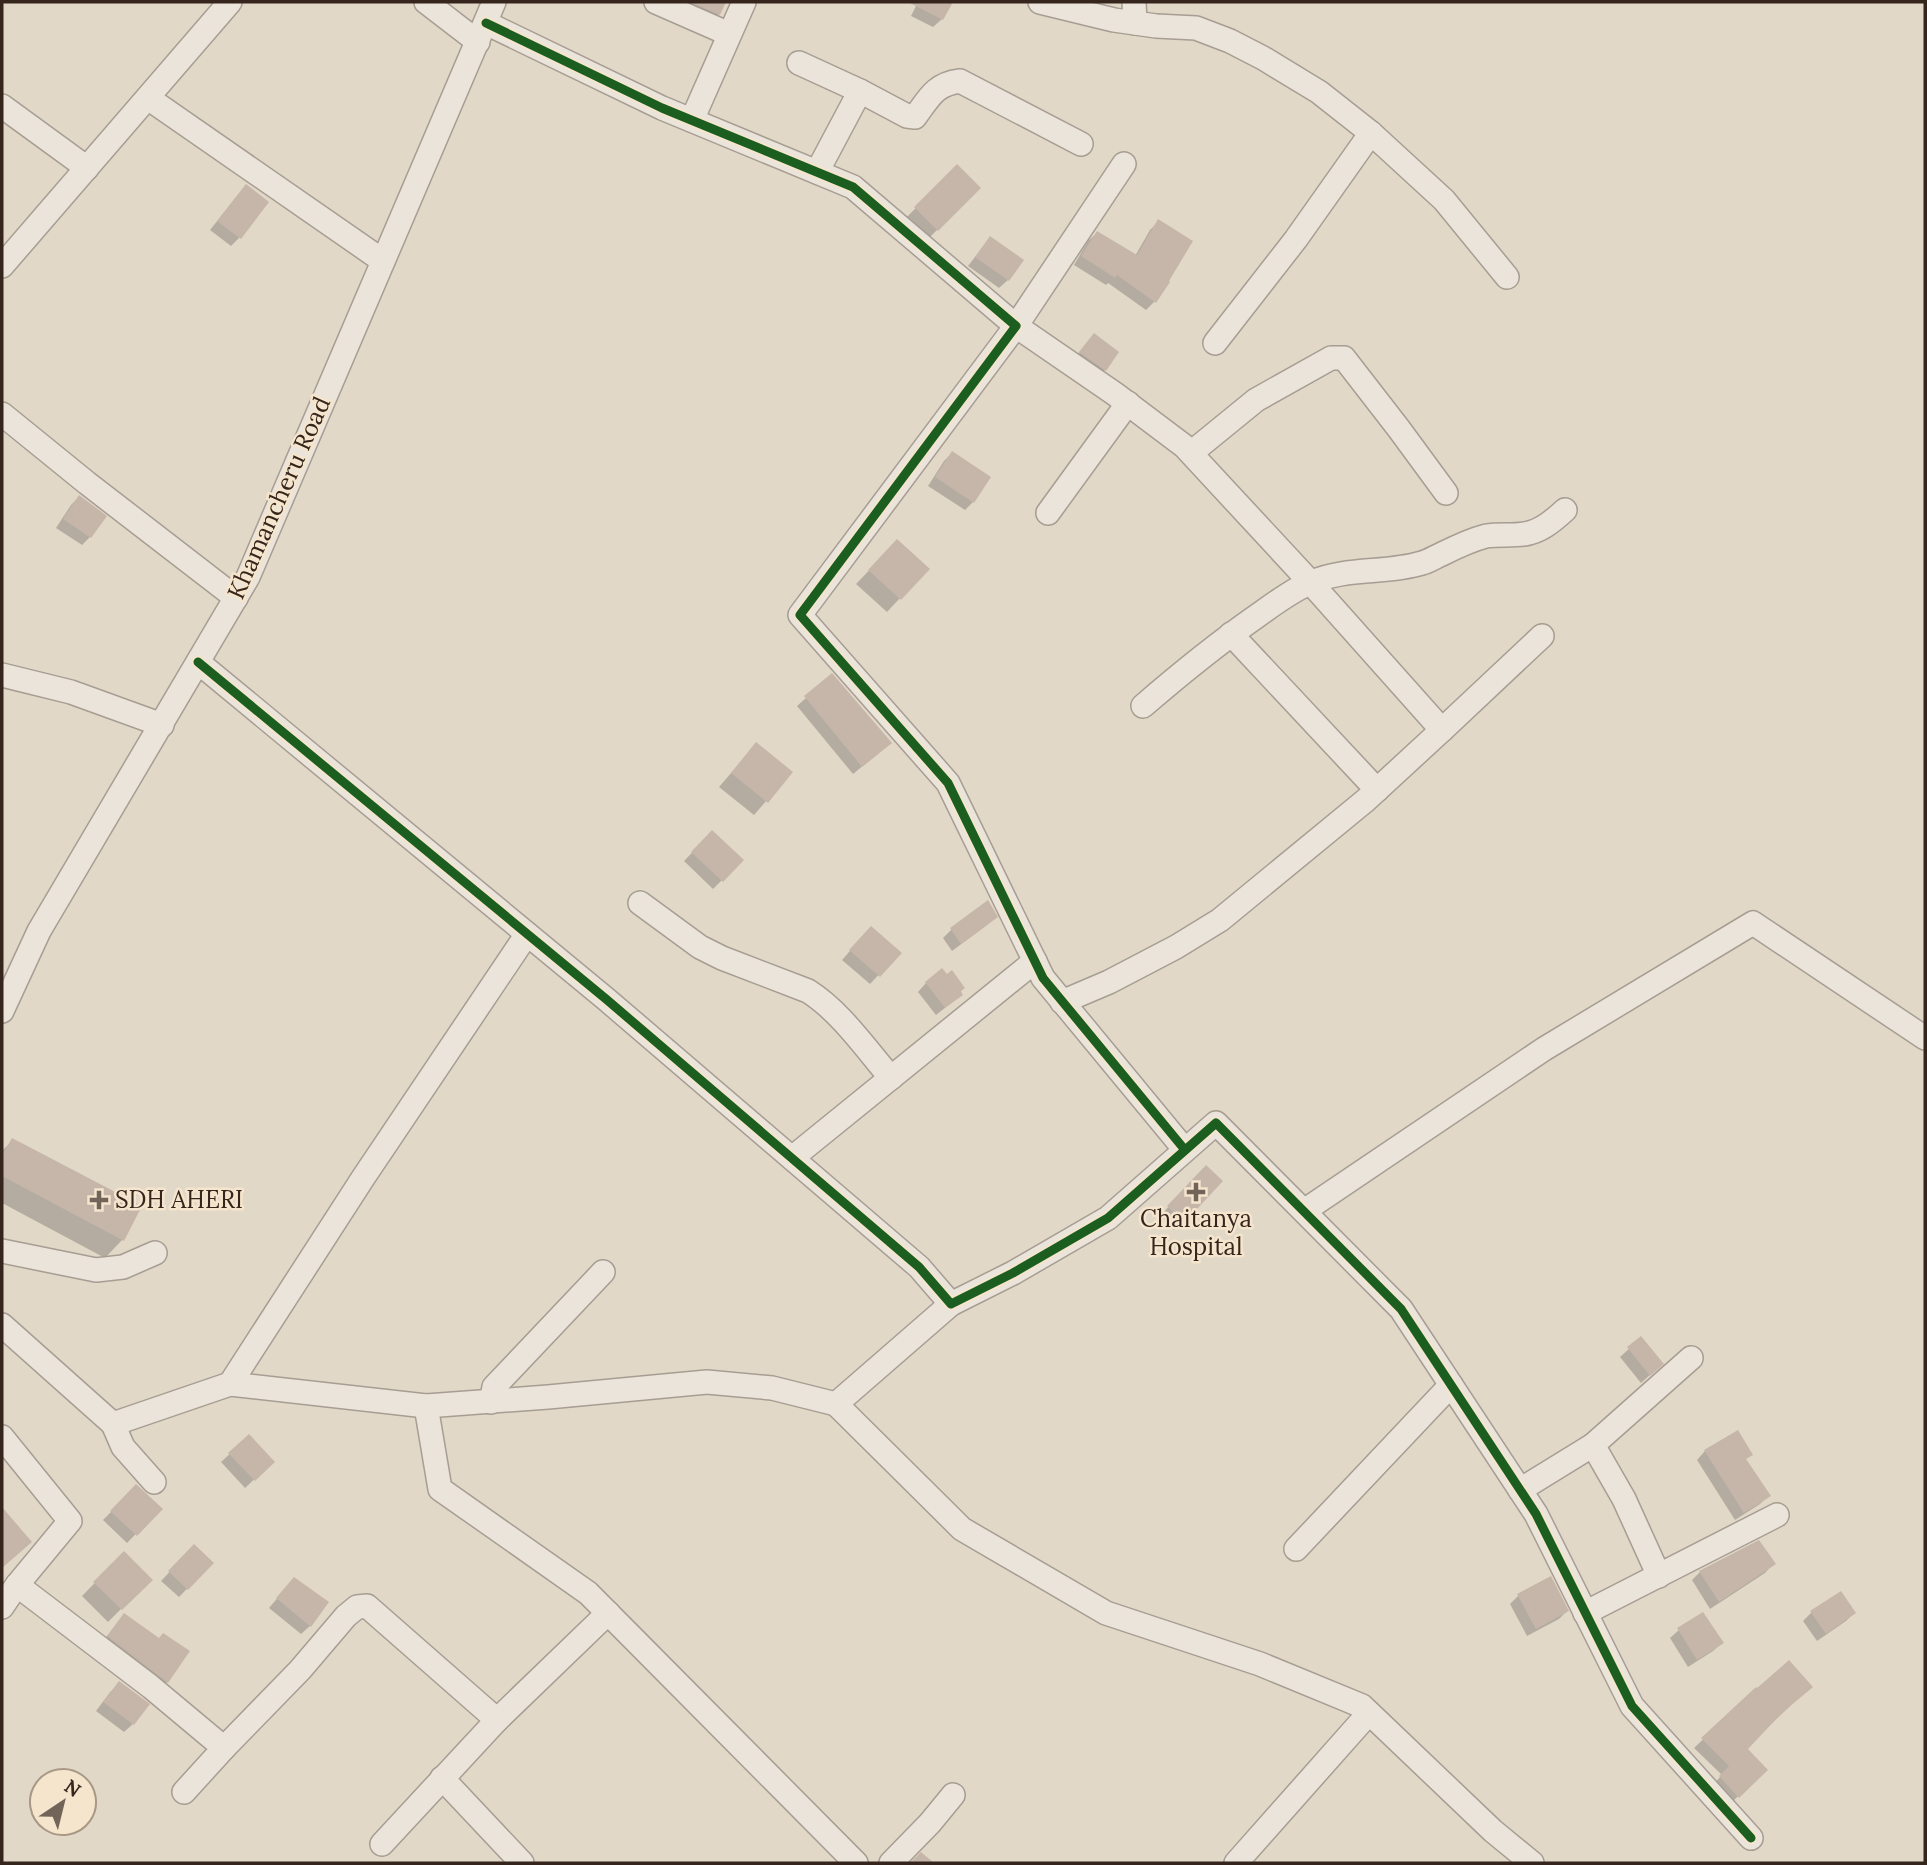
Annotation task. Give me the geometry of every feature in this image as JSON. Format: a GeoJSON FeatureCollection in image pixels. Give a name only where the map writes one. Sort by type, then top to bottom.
{"type":"FeatureCollection","features":[{"type":"Feature","properties":{"kind":"street"},"geometry":{"type":"LineString","coordinates":[[2,267],[230,2]]}},
{"type":"Feature","properties":{"kind":"street"},"geometry":{"type":"LineString","coordinates":[[426,2],[486,22],[662,108],[853,187],[1016,326],[1128,403],[1191,453],[1442,730]]}},
{"type":"Feature","properties":{"kind":"street"},"geometry":{"type":"LineString","coordinates":[[656,2],[729,34]]}},
{"type":"Feature","properties":{"kind":"street"},"geometry":{"type":"LineString","coordinates":[[692,120],[744,2]]}},
{"type":"Feature","properties":{"kind":"street"},"geometry":{"type":"LineString","coordinates":[[1040,2],[1114,20],[1134,12],[1196,28],[1263,58],[1319,92],[1371,133],[1444,201],[1507,277]]}},
{"type":"Feature","properties":{"kind":"street","name":"Khamancheru Road"},"geometry":{"type":"LineString","coordinates":[[2,1011],[39,931],[248,577],[486,22]]}},
{"type":"Feature","properties":{"kind":"street"},"geometry":{"type":"LineString","coordinates":[[799,63],[907,116],[915,117],[936,89],[960,81],[1081,144]]}},
{"type":"Feature","properties":{"kind":"street"},"geometry":{"type":"LineString","coordinates":[[817,172],[860,91]]}},
{"type":"Feature","properties":{"kind":"street"},"geometry":{"type":"LineString","coordinates":[[148,98],[383,261]]}},
{"type":"Feature","properties":{"kind":"street"},"geometry":{"type":"LineString","coordinates":[[2,106],[87,168]]}},
{"type":"Feature","properties":{"kind":"street"},"geometry":{"type":"LineString","coordinates":[[1215,343],[1296,239],[1371,133]]}},
{"type":"Feature","properties":{"kind":"street"},"geometry":{"type":"LineString","coordinates":[[1124,164],[1016,326],[800,615],[948,783],[1043,978],[1185,1150]]}},
{"type":"Feature","properties":{"kind":"street"},"geometry":{"type":"LineString","coordinates":[[1191,453],[1256,400],[1331,358],[1344,358],[1446,493]]}},
{"type":"Feature","properties":{"kind":"street"},"geometry":{"type":"LineString","coordinates":[[1048,513],[1128,403]]}},
{"type":"Feature","properties":{"kind":"street"},"geometry":{"type":"LineString","coordinates":[[2,414],[98,492],[236,597]]}},
{"type":"Feature","properties":{"kind":"street"},"geometry":{"type":"LineString","coordinates":[[1143,706],[1231,634],[1311,583],[1342,574],[1424,563],[1468,542],[1488,536],[1525,534],[1553,521],[1565,510]]}},
{"type":"Feature","properties":{"kind":"street"},"geometry":{"type":"LineString","coordinates":[[1231,634],[1377,790]]}},
{"type":"Feature","properties":{"kind":"street"},"geometry":{"type":"LineString","coordinates":[[1062,1002],[1132,970],[1217,921],[1377,790],[1542,635]]}},
{"type":"Feature","properties":{"kind":"street"},"geometry":{"type":"LineString","coordinates":[[198,662],[792,1158],[919,1267],[951,1304]]}},
{"type":"Feature","properties":{"kind":"street"},"geometry":{"type":"LineString","coordinates":[[2,674],[71,692],[162,725]]}},
{"type":"Feature","properties":{"kind":"street"},"geometry":{"type":"LineString","coordinates":[[640,903],[711,953],[808,990],[830,1007],[891,1078]]}},
{"type":"Feature","properties":{"kind":"street"},"geometry":{"type":"LineString","coordinates":[[1304,1211],[1544,1049],[1754,923],[1925,1038]]}},
{"type":"Feature","properties":{"kind":"street"},"geometry":{"type":"LineString","coordinates":[[230,1384],[363,1178],[527,934]]}},
{"type":"Feature","properties":{"kind":"street"},"geometry":{"type":"LineString","coordinates":[[792,1158],[1035,961]]}},
{"type":"Feature","properties":{"kind":"street"},"geometry":{"type":"LineString","coordinates":[[836,1404],[951,1304],[1013,1273],[1108,1218],[1216,1123],[1401,1309],[1536,1514],[1632,1706],[1751,1838]]}},
{"type":"Feature","properties":{"kind":"street"},"geometry":{"type":"LineString","coordinates":[[2,1251],[96,1270],[123,1267],[155,1253]]}},
{"type":"Feature","properties":{"kind":"street"},"geometry":{"type":"LineString","coordinates":[[491,1402],[494,1387],[603,1272]]}},
{"type":"Feature","properties":{"kind":"street"},"geometry":{"type":"LineString","coordinates":[[2,1325],[113,1424],[124,1447],[154,1482]]}},
{"type":"Feature","properties":{"kind":"street"},"geometry":{"type":"LineString","coordinates":[[1520,1490],[1593,1445],[1691,1359]]}},
{"type":"Feature","properties":{"kind":"street"},"geometry":{"type":"LineString","coordinates":[[113,1424],[230,1384],[426,1406],[707,1382],[772,1388],[836,1404],[962,1529],[1106,1614],[1260,1664],[1362,1706],[1493,1831],[1532,1863]]}},
{"type":"Feature","properties":{"kind":"street"},"geometry":{"type":"LineString","coordinates":[[1296,1549],[1451,1385]]}},
{"type":"Feature","properties":{"kind":"street"},"geometry":{"type":"LineString","coordinates":[[426,1406],[440,1489],[588,1593],[856,1863]]}},
{"type":"Feature","properties":{"kind":"street"},"geometry":{"type":"LineString","coordinates":[[2,1437],[70,1521],[2,1607]]}},
{"type":"Feature","properties":{"kind":"street"},"geometry":{"type":"LineString","coordinates":[[1593,1445],[1624,1499],[1658,1576]]}},
{"type":"Feature","properties":{"kind":"street"},"geometry":{"type":"LineString","coordinates":[[1586,1613],[1777,1514]]}},
{"type":"Feature","properties":{"kind":"street"},"geometry":{"type":"LineString","coordinates":[[17,1585],[152,1687],[224,1748]]}},
{"type":"Feature","properties":{"kind":"street"},"geometry":{"type":"LineString","coordinates":[[184,1792],[357,1607],[367,1606],[497,1720]]}},
{"type":"Feature","properties":{"kind":"street"},"geometry":{"type":"LineString","coordinates":[[382,1844],[497,1720],[608,1613]]}},
{"type":"Feature","properties":{"kind":"street"},"geometry":{"type":"LineString","coordinates":[[1236,1863],[1369,1713]]}},
{"type":"Feature","properties":{"kind":"street"},"geometry":{"type":"LineString","coordinates":[[442,1779],[522,1863]]}},
{"type":"Feature","properties":{"kind":"street"},"geometry":{"type":"LineString","coordinates":[[891,1863],[953,1795]]}},
{"type":"Feature","properties":{"kind":"building"},"geometry":{"type":"Polygon","coordinates":[[[690,2],[726,2],[720,15],[690,2]]]}},
{"type":"Feature","properties":{"kind":"building"},"geometry":{"type":"Polygon","coordinates":[[[908,2],[953,2],[943,20],[908,2]]]}},
{"type":"Feature","properties":{"kind":"building"},"geometry":{"type":"Polygon","coordinates":[[[957,164],[981,188],[938,231],[914,207],[957,164]]]}},
{"type":"Feature","properties":{"kind":"building"},"geometry":{"type":"Polygon","coordinates":[[[246,184],[269,202],[241,239],[217,221],[246,184]]]}},
{"type":"Feature","properties":{"kind":"building"},"geometry":{"type":"Polygon","coordinates":[[[1158,219],[1193,241],[1156,303],[1117,275],[1115,278],[1081,256],[1097,231],[1137,255],[1158,219]]]}},
{"type":"Feature","properties":{"kind":"building"},"geometry":{"type":"Polygon","coordinates":[[[990,236],[1024,260],[1009,281],[975,257],[990,236]]]}},
{"type":"Feature","properties":{"kind":"building"},"geometry":{"type":"Polygon","coordinates":[[[1094,333],[1119,352],[1106,371],[1079,352],[1094,333]]]}},
{"type":"Feature","properties":{"kind":"building"},"geometry":{"type":"Polygon","coordinates":[[[952,451],[991,477],[974,503],[935,477],[952,451]]]}},
{"type":"Feature","properties":{"kind":"building"},"geometry":{"type":"Polygon","coordinates":[[[79,495],[107,516],[91,538],[63,519],[79,495]]]}},
{"type":"Feature","properties":{"kind":"building"},"geometry":{"type":"Polygon","coordinates":[[[897,539],[930,569],[901,600],[868,570],[897,539]]]}},
{"type":"Feature","properties":{"kind":"building"},"geometry":{"type":"Polygon","coordinates":[[[832,673],[892,743],[862,767],[804,696],[832,673]]]}},
{"type":"Feature","properties":{"kind":"building"},"geometry":{"type":"Polygon","coordinates":[[[756,742],[793,772],[768,803],[731,773],[756,742]]]}},
{"type":"Feature","properties":{"kind":"building"},"geometry":{"type":"Polygon","coordinates":[[[712,830],[744,860],[723,882],[691,852],[712,830]]]}},
{"type":"Feature","properties":{"kind":"building"},"geometry":{"type":"Polygon","coordinates":[[[988,900],[998,917],[961,944],[950,928],[988,900]]]}},
{"type":"Feature","properties":{"kind":"building"},"geometry":{"type":"Polygon","coordinates":[[[871,926],[902,953],[880,977],[849,950],[871,926]]]}},
{"type":"Feature","properties":{"kind":"building"},"geometry":{"type":"Polygon","coordinates":[[[942,968],[947,974],[952,970],[965,988],[961,991],[963,995],[945,1008],[925,982],[942,968]]]}},
{"type":"Feature","properties":{"kind":"building"},"geometry":{"type":"Polygon","coordinates":[[[12,1138],[142,1206],[124,1241],[2,1176],[2,1155],[12,1138]]]}},
{"type":"Feature","properties":{"kind":"building"},"geometry":{"type":"Polygon","coordinates":[[[1206,1165],[1223,1181],[1184,1223],[1167,1206],[1206,1165]]]}},
{"type":"Feature","properties":{"kind":"building"},"geometry":{"type":"Polygon","coordinates":[[[1641,1336],[1664,1364],[1650,1376],[1627,1347],[1641,1336]]]}},
{"type":"Feature","properties":{"kind":"building"},"geometry":{"type":"Polygon","coordinates":[[[1738,1430],[1753,1455],[1746,1459],[1771,1496],[1744,1513],[1704,1450],[1738,1430]]]}},
{"type":"Feature","properties":{"kind":"building"},"geometry":{"type":"Polygon","coordinates":[[[249,1434],[275,1462],[255,1481],[228,1453],[249,1434]]]}},
{"type":"Feature","properties":{"kind":"building"},"geometry":{"type":"Polygon","coordinates":[[[136,1484],[163,1509],[137,1536],[110,1511],[136,1484]]]}},
{"type":"Feature","properties":{"kind":"building"},"geometry":{"type":"Polygon","coordinates":[[[2,1507],[32,1542],[2,1568],[2,1507]]]}},
{"type":"Feature","properties":{"kind":"building"},"geometry":{"type":"Polygon","coordinates":[[[1759,1540],[1776,1564],[1719,1602],[1699,1571],[1759,1540]]]}},
{"type":"Feature","properties":{"kind":"building"},"geometry":{"type":"Polygon","coordinates":[[[194,1544],[214,1563],[188,1590],[168,1571],[194,1544]]]}},
{"type":"Feature","properties":{"kind":"building"},"geometry":{"type":"Polygon","coordinates":[[[124,1551],[153,1580],[122,1610],[93,1582],[124,1551]]]}},
{"type":"Feature","properties":{"kind":"building"},"geometry":{"type":"Polygon","coordinates":[[[1551,1576],[1569,1611],[1536,1629],[1517,1594],[1551,1576]]]}},
{"type":"Feature","properties":{"kind":"building"},"geometry":{"type":"Polygon","coordinates":[[[294,1577],[329,1602],[311,1627],[276,1598],[294,1577]]]}},
{"type":"Feature","properties":{"kind":"building"},"geometry":{"type":"Polygon","coordinates":[[[1841,1591],[1856,1613],[1826,1634],[1810,1611],[1841,1591]]]}},
{"type":"Feature","properties":{"kind":"building"},"geometry":{"type":"Polygon","coordinates":[[[1703,1612],[1724,1643],[1697,1660],[1677,1628],[1703,1612]]]}},
{"type":"Feature","properties":{"kind":"building"},"geometry":{"type":"Polygon","coordinates":[[[124,1613],[159,1638],[163,1633],[190,1651],[168,1683],[107,1636],[124,1613]]]}},
{"type":"Feature","properties":{"kind":"building"},"geometry":{"type":"Polygon","coordinates":[[[1789,1660],[1813,1687],[1782,1713],[1748,1749],[1768,1770],[1739,1798],[1719,1776],[1729,1766],[1701,1738],[1789,1660]]]}},
{"type":"Feature","properties":{"kind":"building"},"geometry":{"type":"Polygon","coordinates":[[[119,1681],[150,1704],[134,1725],[103,1702],[119,1681]]]}},
{"type":"Feature","properties":{"kind":"building"},"geometry":{"type":"Polygon","coordinates":[[[921,1852],[934,1863],[910,1863],[921,1852]]]}},
{"type":"Feature","properties":{"kind":"cycle path"},"geometry":{"type":"LineString","coordinates":[[486,23],[662,108],[853,187],[1016,326],[800,615],[948,783],[1043,978],[1185,1150]]}},
{"type":"Feature","properties":{"kind":"cycle path"},"geometry":{"type":"LineString","coordinates":[[198,662],[606,999],[919,1267],[951,1304],[1013,1273],[1108,1218],[1216,1123],[1401,1309],[1536,1514],[1632,1706],[1751,1838]]}},
{"type":"Feature","properties":{"kind":"place","name":"Chaitanya Hospital"},"geometry":{"type":"Point","coordinates":[1196,1192]}},
{"type":"Feature","properties":{"kind":"place","name":"SDH AHERI"},"geometry":{"type":"Point","coordinates":[99,1200]}}]}
